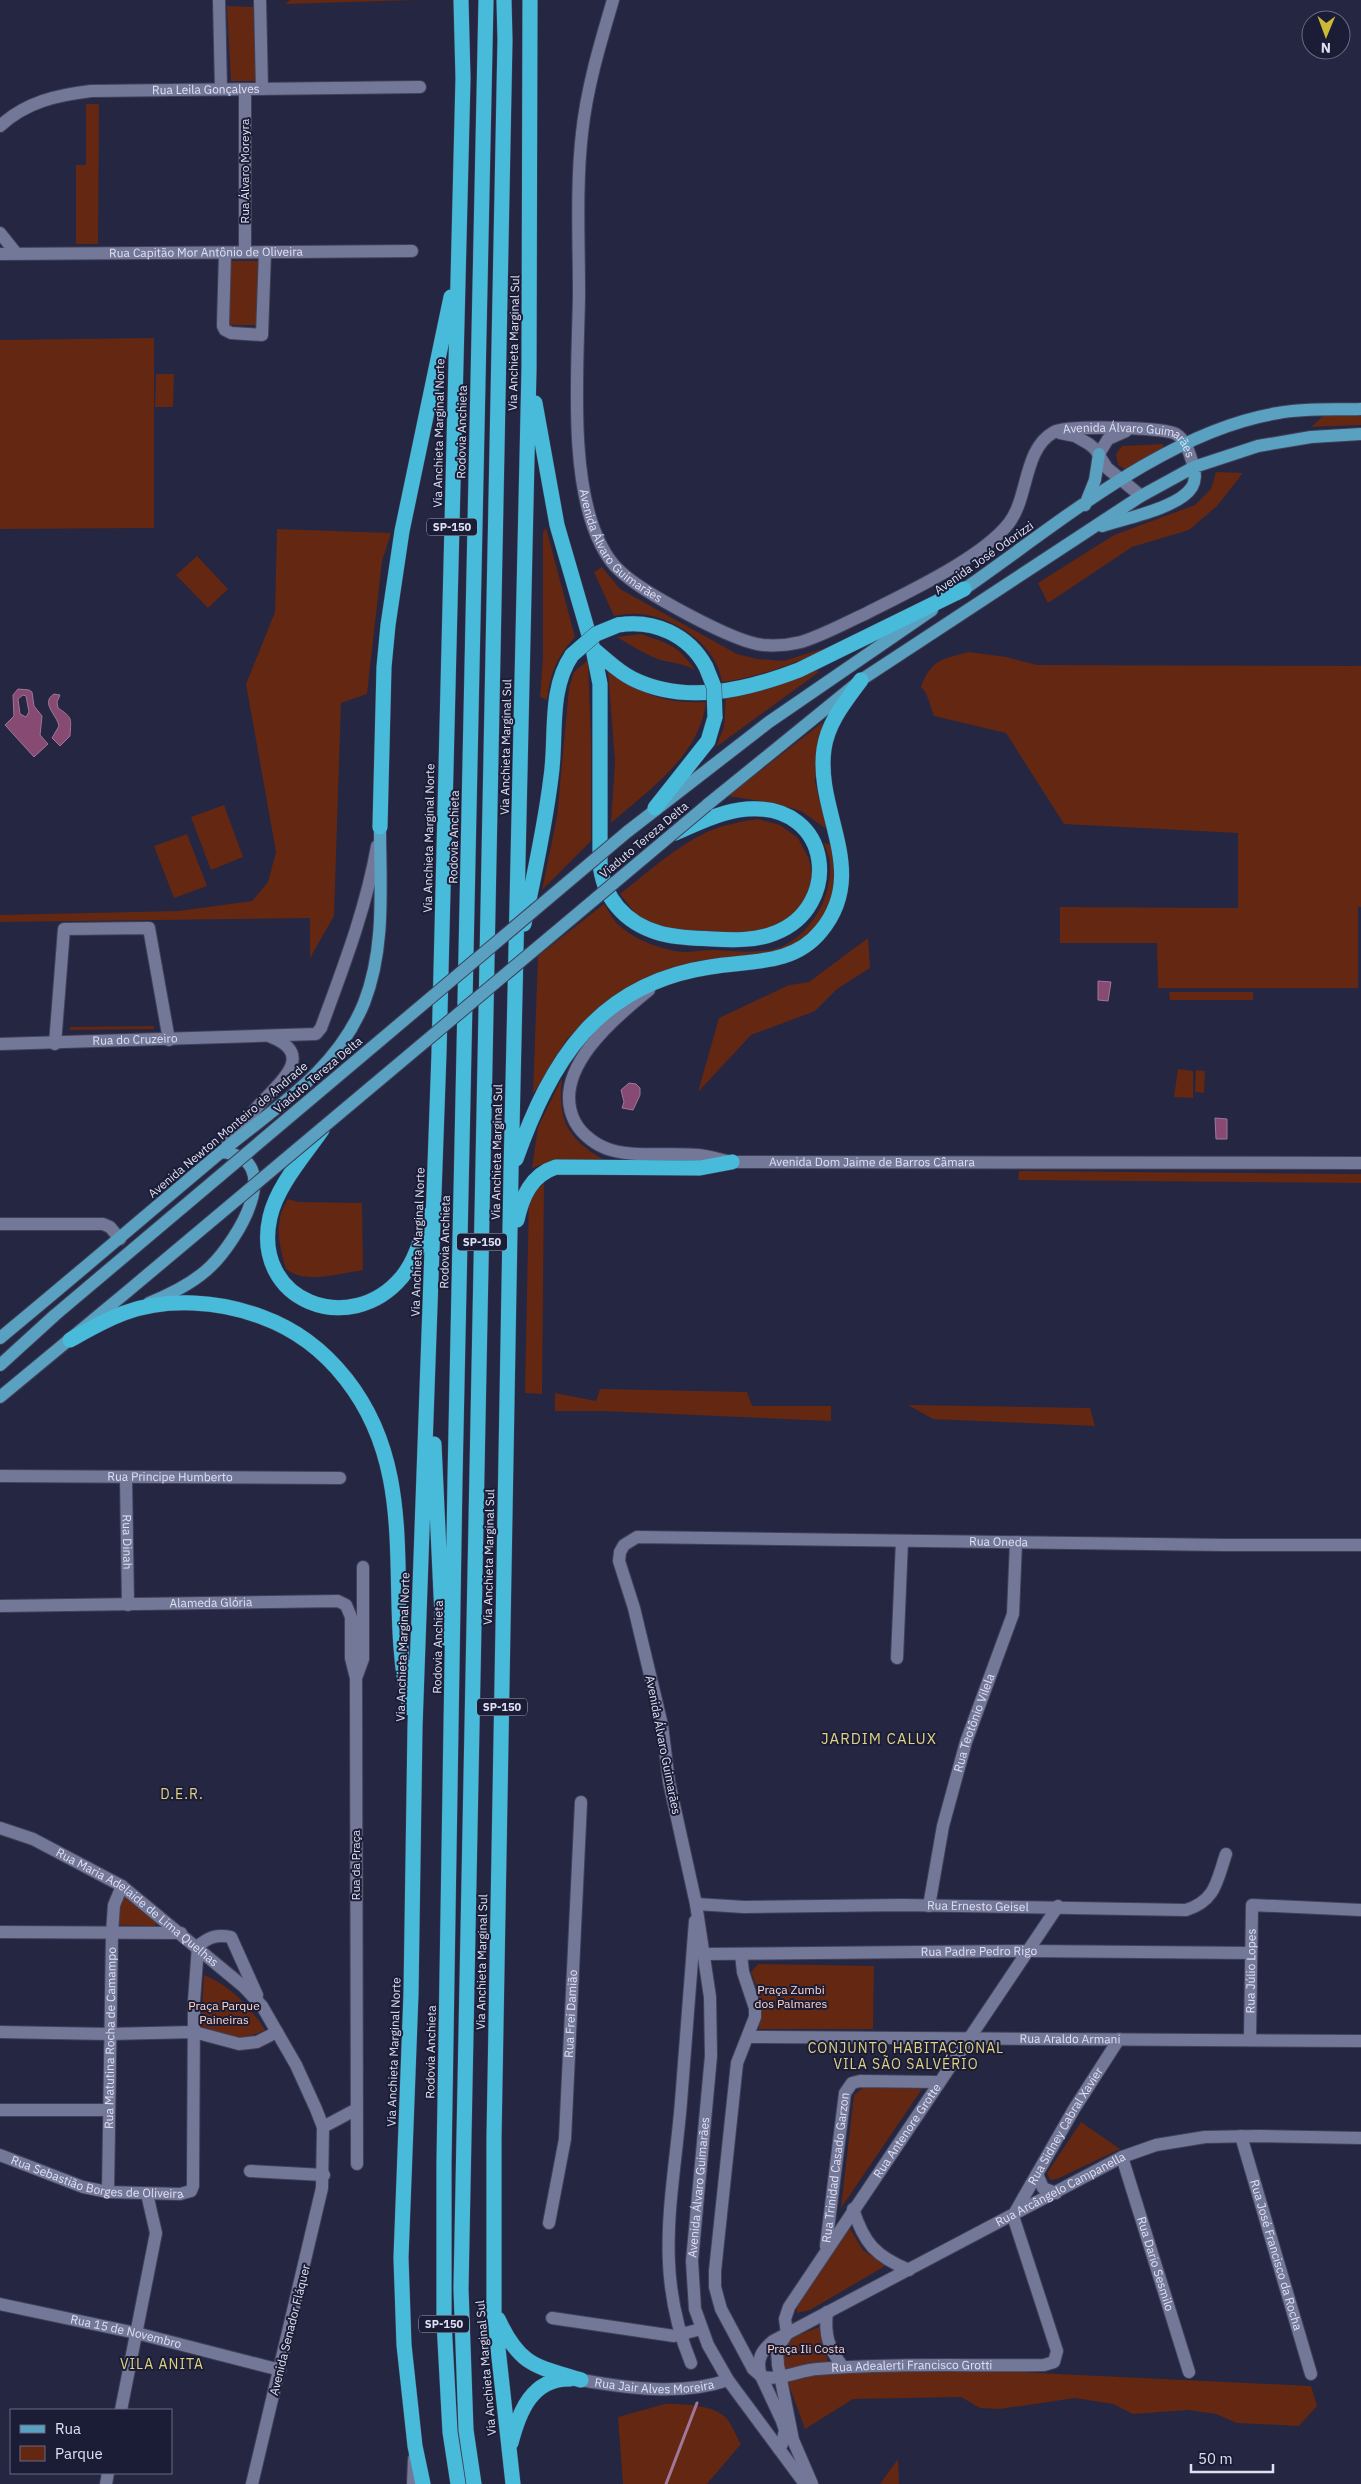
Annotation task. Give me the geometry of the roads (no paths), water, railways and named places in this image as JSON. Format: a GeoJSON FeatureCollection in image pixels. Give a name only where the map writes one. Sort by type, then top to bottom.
{"type":"FeatureCollection","features":[{"type":"Feature","properties":{"kind":"highway","name":"Via Anchieta Marginal Norte"},"geometry":{"type":"LineString","coordinates":[[423,2484],[415,2446],[404,2346],[401,2258],[411,1994],[415,1727],[435,1192],[463,78],[461,0]]}},
{"type":"Feature","properties":{"kind":"highway","name":"Rodovia Anchieta"},"geometry":{"type":"LineString","coordinates":[[458,2484],[450,2432],[444,2322],[444,2163],[455,1479],[486,0]]}},
{"type":"Feature","properties":{"kind":"highway","name":"SP-150"},"geometry":{"type":"LineString","coordinates":[[474,2484],[466,2430],[461,2289],[505,40],[504,0]]}},
{"type":"Feature","properties":{"kind":"highway","name":"Via Anchieta Marginal Sul"},"geometry":{"type":"LineString","coordinates":[[513,2484],[508,2452],[494,2309],[494,2138],[511,1173],[529,369],[530,0]]}},
{"type":"Feature","properties":{"kind":"highway"},"geometry":{"type":"LineString","coordinates":[[380,827],[384,667],[388,625],[402,531],[458,258]]}},
{"type":"Feature","properties":{"kind":"highway"},"geometry":{"type":"LineString","coordinates":[[529,369],[557,525],[593,648],[602,702],[601,872],[611,900],[627,917],[657,933],[695,938],[746,939],[768,936],[783,930],[796,920],[811,900],[819,873],[815,842],[806,829],[798,822]]}},
{"type":"Feature","properties":{"kind":"highway"},"geometry":{"type":"LineString","coordinates":[[593,648],[624,674],[652,686],[689,692],[739,689],[771,681],[798,670],[964,589]]}},
{"type":"Feature","properties":{"kind":"highway"},"geometry":{"type":"LineString","coordinates":[[516,962],[551,777],[558,689],[561,674],[572,655],[596,634],[618,625],[642,624],[670,632],[688,643],[706,667],[714,687],[715,717],[712,733],[705,745],[655,808]]}},
{"type":"Feature","properties":{"kind":"highway"},"geometry":{"type":"LineString","coordinates":[[511,1173],[539,1099],[553,1073],[575,1040],[611,1005],[660,980],[709,966],[769,960],[788,955],[811,941],[826,924],[839,899],[842,869],[838,836],[824,773],[824,749],[834,718],[861,680]]}},
{"type":"Feature","properties":{"kind":"highway"},"geometry":{"type":"LineString","coordinates":[[673,834],[728,812],[763,810],[812,826],[824,834],[838,836]]}},
{"type":"Feature","properties":{"kind":"highway"},"geometry":{"type":"LineString","coordinates":[[324,1126],[279,1194],[270,1216],[268,1235],[272,1264],[282,1283],[298,1296],[327,1308],[345,1309],[363,1305],[380,1297],[396,1284],[407,1270],[417,1250],[435,1192]]}},
{"type":"Feature","properties":{"kind":"highway"},"geometry":{"type":"LineString","coordinates":[[510,1269],[524,1194],[538,1177],[552,1168],[572,1166],[700,1168],[732,1162]]}},
{"type":"Feature","properties":{"kind":"highway"},"geometry":{"type":"LineString","coordinates":[[70,1340],[108,1320],[135,1309],[178,1304],[209,1304],[240,1309],[269,1319],[311,1344],[341,1373],[360,1397],[380,1435],[391,1480],[397,1536],[402,1677],[415,1727]]}},
{"type":"Feature","properties":{"kind":"highway"},"geometry":{"type":"LineString","coordinates":[[429,1350],[443,1627],[442,1742],[450,1821]]}},
{"type":"Feature","properties":{"kind":"highway"},"geometry":{"type":"LineString","coordinates":[[494,2309],[506,2334],[522,2358],[533,2365],[581,2380]]}},
{"type":"Feature","properties":{"kind":"highway"},"geometry":{"type":"LineString","coordinates":[[508,2452],[520,2413],[535,2391],[548,2383],[561,2380],[581,2380]]}},
{"type":"Feature","properties":{"kind":"main road","name":"Avenida José Odorizzi"},"geometry":{"type":"LineString","coordinates":[[655,808],[806,696],[1122,480],[1185,443],[1215,430],[1277,413],[1361,409]]}},
{"type":"Feature","properties":{"kind":"main road"},"geometry":{"type":"LineString","coordinates":[[861,680],[1083,532],[1141,496],[1194,467],[1265,445],[1311,437],[1361,434]]}},
{"type":"Feature","properties":{"kind":"main road"},"geometry":{"type":"LineString","coordinates":[[1085,505],[1095,480],[1099,454]]}},
{"type":"Feature","properties":{"kind":"main road"},"geometry":{"type":"LineString","coordinates":[[1083,532],[1157,508],[1181,498],[1193,486],[1195,481],[1194,467]]}},
{"type":"Feature","properties":{"kind":"main road","name":"Viaduto Tereza Delta"},"geometry":{"type":"LineString","coordinates":[[70,1340],[707,805],[861,680]]}},
{"type":"Feature","properties":{"kind":"main road","name":"Viaduto Tereza Delta"},"geometry":{"type":"LineString","coordinates":[[0,1365],[55,1316],[655,808]]}},
{"type":"Feature","properties":{"kind":"main road","name":"Avenida Newton Monteiro de Andrade"},"geometry":{"type":"LineString","coordinates":[[0,1338],[120,1239],[221,1152],[316,1076],[340,1047],[358,1016],[370,985],[378,942],[380,827]]}},
{"type":"Feature","properties":{"kind":"main road"},"geometry":{"type":"LineString","coordinates":[[135,1309],[165,1296],[197,1278],[224,1252],[240,1230],[252,1204],[254,1187],[252,1172],[238,1155],[221,1152]]}},
{"type":"Feature","properties":{"kind":"main road"},"geometry":{"type":"LineString","coordinates":[[0,1396],[70,1340]]}},
{"type":"Feature","properties":{"kind":"street"},"geometry":{"type":"LineString","coordinates":[[219,0],[221,89]]}},
{"type":"Feature","properties":{"kind":"street"},"geometry":{"type":"LineString","coordinates":[[260,0],[262,89]]}},
{"type":"Feature","properties":{"kind":"street","name":"Avenida Álvaro Guimarães"},"geometry":{"type":"LineString","coordinates":[[613,0],[591,79],[579,166],[578,443],[586,498],[594,530],[604,551],[619,570],[646,590],[746,642],[782,646],[805,641],[916,587],[960,562],[991,539],[1005,527],[1016,512],[1035,453],[1052,432],[1062,429],[1080,428],[1170,431],[1185,443],[1194,467]]}},
{"type":"Feature","properties":{"kind":"street","name":"Rua Leila Gonçalves"},"geometry":{"type":"LineString","coordinates":[[0,126],[11,116],[34,103],[65,94],[91,91],[420,86]]}},
{"type":"Feature","properties":{"kind":"street","name":"Rua Álvaro Moreyra"},"geometry":{"type":"LineString","coordinates":[[245,90],[246,252]]}},
{"type":"Feature","properties":{"kind":"street"},"geometry":{"type":"LineString","coordinates":[[0,233],[16,253]]}},
{"type":"Feature","properties":{"kind":"street","name":"Rua Capitão Mor Antônio de Oliveira"},"geometry":{"type":"LineString","coordinates":[[0,254],[412,251]]}},
{"type":"Feature","properties":{"kind":"street"},"geometry":{"type":"LineString","coordinates":[[225,253],[223,326],[225,330],[231,333],[262,335],[265,252]]}},
{"type":"Feature","properties":{"kind":"street"},"geometry":{"type":"LineString","coordinates":[[1099,454],[1108,439],[1129,430]]}},
{"type":"Feature","properties":{"kind":"street","name":"Avenida Álvaro Guimarães"},"geometry":{"type":"LineString","coordinates":[[1052,432],[1081,438],[1099,454],[1107,468],[1141,496]]}},
{"type":"Feature","properties":{"kind":"street","name":"Rua do Cruzeiro"},"geometry":{"type":"LineString","coordinates":[[0,1044],[56,1044],[312,1035],[322,1028],[360,920],[371,881],[380,827]]}},
{"type":"Feature","properties":{"kind":"street"},"geometry":{"type":"LineString","coordinates":[[56,1044],[64,930],[149,928],[169,1040]]}},
{"type":"Feature","properties":{"kind":"street","name":"Avenida Dom Jaime de Barros Câmara"},"geometry":{"type":"LineString","coordinates":[[660,980],[620,1015],[580,1061],[569,1086],[570,1111],[581,1131],[607,1149],[627,1153],[700,1155],[732,1162],[1361,1164]]}},
{"type":"Feature","properties":{"kind":"street"},"geometry":{"type":"LineString","coordinates":[[221,1152],[256,1109],[284,1080],[292,1068],[293,1058],[288,1049],[278,1040],[269,1036]]}},
{"type":"Feature","properties":{"kind":"street"},"geometry":{"type":"LineString","coordinates":[[0,1224],[103,1224],[110,1227],[120,1239]]}},
{"type":"Feature","properties":{"kind":"street","name":"Rua Principe Humberto"},"geometry":{"type":"LineString","coordinates":[[0,1476],[340,1478]]}},
{"type":"Feature","properties":{"kind":"street","name":"Rua Dinah"},"geometry":{"type":"LineString","coordinates":[[126,1478],[128,1605]]}},
{"type":"Feature","properties":{"kind":"street","name":"Avenida Álvaro Guimarães"},"geometry":{"type":"LineString","coordinates":[[637,1537],[624,1545],[620,1552],[619,1561],[634,1608],[662,1725],[669,1782],[696,1904],[710,1997],[711,2056],[692,2262],[692,2293],[701,2329],[728,2380],[805,2484]]}},
{"type":"Feature","properties":{"kind":"street","name":"Rua Oneda"},"geometry":{"type":"LineString","coordinates":[[637,1537],[1361,1545]]}},
{"type":"Feature","properties":{"kind":"street"},"geometry":{"type":"LineString","coordinates":[[897,1658],[902,1541]]}},
{"type":"Feature","properties":{"kind":"street","name":"Rua Teotônio Vilela"},"geometry":{"type":"LineString","coordinates":[[929,1906],[943,1826],[966,1742],[1013,1614],[1016,1542]]}},
{"type":"Feature","properties":{"kind":"street","name":"Rua da Praça"},"geometry":{"type":"LineString","coordinates":[[357,2164],[355,2110],[356,1678],[363,1659],[363,1567]]}},
{"type":"Feature","properties":{"kind":"street","name":"Alameda Glória"},"geometry":{"type":"LineString","coordinates":[[0,1606],[342,1602],[346,1604],[350,1617],[351,1658],[356,1678]]}},
{"type":"Feature","properties":{"kind":"street","name":"Rua Frei Damião"},"geometry":{"type":"LineString","coordinates":[[549,2223],[566,2139],[581,1802]]}},
{"type":"Feature","properties":{"kind":"street","name":"Rua Maria Adelaide de Lima Quelhas"},"geometry":{"type":"LineString","coordinates":[[0,1828],[33,1839],[122,1886],[198,1946],[243,1986],[262,2006]]}},
{"type":"Feature","properties":{"kind":"street","name":"Rua Ernesto Geisel"},"geometry":{"type":"LineString","coordinates":[[696,1904],[744,1907],[1058,1906],[1167,1911],[1192,1908],[1202,1904],[1212,1894],[1226,1854]]}},
{"type":"Feature","properties":{"kind":"street","name":"Rua Matutina Rocha de Camampo"},"geometry":{"type":"LineString","coordinates":[[108,2192],[112,1933],[114,1905],[122,1886]]}},
{"type":"Feature","properties":{"kind":"street","name":"Avenida Álvaro Guimarães"},"geometry":{"type":"LineString","coordinates":[[691,2363],[680,2335],[671,2299],[667,2262],[672,2189],[690,2008],[696,1904]]}},
{"type":"Feature","properties":{"kind":"street","name":"Rua Júlio Lopes"},"geometry":{"type":"LineString","coordinates":[[1250,2039],[1252,1905],[1361,1910]]}},
{"type":"Feature","properties":{"kind":"street","name":"Rua Antenore Grotte"},"geometry":{"type":"LineString","coordinates":[[787,2334],[785,2318],[787,2311],[852,2209],[1058,1906]]}},
{"type":"Feature","properties":{"kind":"street"},"geometry":{"type":"LineString","coordinates":[[0,1932],[181,1933]]}},
{"type":"Feature","properties":{"kind":"street","name":"Rua Maria Adelaide de Lima Quelhas"},"geometry":{"type":"LineString","coordinates":[[198,1946],[206,1939],[219,1935],[232,1938],[262,2006],[300,2073],[323,2128],[324,2175]]}},
{"type":"Feature","properties":{"kind":"street"},"geometry":{"type":"LineString","coordinates":[[194,2032],[198,1946]]}},
{"type":"Feature","properties":{"kind":"street","name":"Rua Padre Pedro Rigo"},"geometry":{"type":"LineString","coordinates":[[705,1954],[1029,1951],[1251,1953]]}},
{"type":"Feature","properties":{"kind":"street","name":"Avenida Álvaro Guimarães"},"geometry":{"type":"LineString","coordinates":[[741,1954],[743,1972],[755,2008],[755,2017],[749,2037],[737,2063],[715,2279],[721,2309],[753,2369],[761,2376],[785,2430],[782,2444],[778,2448]]}},
{"type":"Feature","properties":{"kind":"street"},"geometry":{"type":"LineString","coordinates":[[690,2008],[695,2002],[710,1997]]}},
{"type":"Feature","properties":{"kind":"street"},"geometry":{"type":"LineString","coordinates":[[0,2032],[109,2034],[194,2032],[239,2044],[257,2042],[277,2032]]}},
{"type":"Feature","properties":{"kind":"street","name":"Rua Sebastião Borges de Oliveira"},"geometry":{"type":"LineString","coordinates":[[0,2155],[83,2186],[108,2192],[146,2194],[186,2193],[193,2186],[194,2032]]}},
{"type":"Feature","properties":{"kind":"street","name":"Rua Araldo Armani"},"geometry":{"type":"LineString","coordinates":[[749,2037],[1361,2041]]}},
{"type":"Feature","properties":{"kind":"street","name":"Rua Sidney Cabral Xavier"},"geometry":{"type":"LineString","coordinates":[[1013,2216],[1074,2109],[1119,2040]]}},
{"type":"Feature","properties":{"kind":"street","name":"Rua Trinidad Casado Garzon"},"geometry":{"type":"LineString","coordinates":[[825,2251],[848,2088],[860,2081],[938,2082]]}},
{"type":"Feature","properties":{"kind":"street"},"geometry":{"type":"LineString","coordinates":[[0,2110],[109,2110]]}},
{"type":"Feature","properties":{"kind":"street"},"geometry":{"type":"LineString","coordinates":[[323,2128],[355,2110]]}},
{"type":"Feature","properties":{"kind":"street","name":"Rua Arcângelo Campanella"},"geometry":{"type":"LineString","coordinates":[[761,2376],[758,2362],[763,2350],[773,2341],[1122,2157],[1156,2145],[1178,2140],[1241,2136],[1361,2138]]}},
{"type":"Feature","properties":{"kind":"street","name":"Rua José Francisco da Rocha"},"geometry":{"type":"LineString","coordinates":[[1241,2136],[1311,2374]]}},
{"type":"Feature","properties":{"kind":"street","name":"Rua Dario Sesmilo"},"geometry":{"type":"LineString","coordinates":[[1122,2157],[1189,2372]]}},
{"type":"Feature","properties":{"kind":"street"},"geometry":{"type":"LineString","coordinates":[[250,2170],[324,2175]]}},
{"type":"Feature","properties":{"kind":"street"},"geometry":{"type":"LineString","coordinates":[[1037,2174],[1043,2188],[1056,2193]]}},
{"type":"Feature","properties":{"kind":"street","name":"Avenida Senador Fláquer"},"geometry":{"type":"LineString","coordinates":[[252,2484],[318,2215],[324,2175]]}},
{"type":"Feature","properties":{"kind":"street"},"geometry":{"type":"LineString","coordinates":[[121,2409],[156,2233],[146,2194]]}},
{"type":"Feature","properties":{"kind":"street"},"geometry":{"type":"LineString","coordinates":[[852,2209],[860,2231],[872,2249],[909,2270]]}},
{"type":"Feature","properties":{"kind":"street","name":"Rua Adealerti Francisco Grotti"},"geometry":{"type":"LineString","coordinates":[[761,2376],[770,2378],[808,2370],[843,2367],[1044,2365],[1054,2362],[1057,2351],[1013,2216]]}},
{"type":"Feature","properties":{"kind":"street","name":"Rua 15 de Novembro"},"geometry":{"type":"LineString","coordinates":[[0,2304],[136,2333],[280,2370]]}},
{"type":"Feature","properties":{"kind":"street"},"geometry":{"type":"LineString","coordinates":[[827,2312],[828,2342],[831,2351],[843,2367]]}},
{"type":"Feature","properties":{"kind":"street"},"geometry":{"type":"LineString","coordinates":[[552,2318],[680,2335],[701,2329]]}},
{"type":"Feature","properties":{"kind":"street"},"geometry":{"type":"LineString","coordinates":[[787,2334],[777,2350],[781,2376],[793,2440],[812,2484]]}},
{"type":"Feature","properties":{"kind":"street","name":"Rua Jair Alves Moreira"},"geometry":{"type":"LineString","coordinates":[[581,2380],[628,2387],[663,2388],[711,2385],[728,2380]]}},
{"type":"Feature","properties":{"kind":"street"},"geometry":{"type":"LineString","coordinates":[[412,2484],[415,2446]]}},
{"type":"Feature","properties":{"kind":"waterway"},"geometry":{"type":"LineString","coordinates":[[666,2484],[697,2403]]}},
{"type":"Feature","properties":{"kind":"district","name":"JARDIM CALUX"},"geometry":{"type":"Point","coordinates":[879,1739]}},
{"type":"Feature","properties":{"kind":"district","name":"D.E.R."},"geometry":{"type":"Point","coordinates":[182,1794]}},
{"type":"Feature","properties":{"kind":"district","name":"CONJUNTO HABITACIONAL VILA SÃO SALVÉRIO"},"geometry":{"type":"Point","coordinates":[906,2056]}},
{"type":"Feature","properties":{"kind":"district","name":"VILA ANITA"},"geometry":{"type":"Point","coordinates":[162,2364]}},
{"type":"Feature","properties":{"kind":"park label","name":"Praça Zumbi dos Palmares"},"geometry":{"type":"Point","coordinates":[791,1997]}},
{"type":"Feature","properties":{"kind":"park label","name":"Praça Parque Paineiras"},"geometry":{"type":"Point","coordinates":[224,2013]}},
{"type":"Feature","properties":{"kind":"park label","name":"Praça Ili Costa"},"geometry":{"type":"Point","coordinates":[806,2349]}}]}
